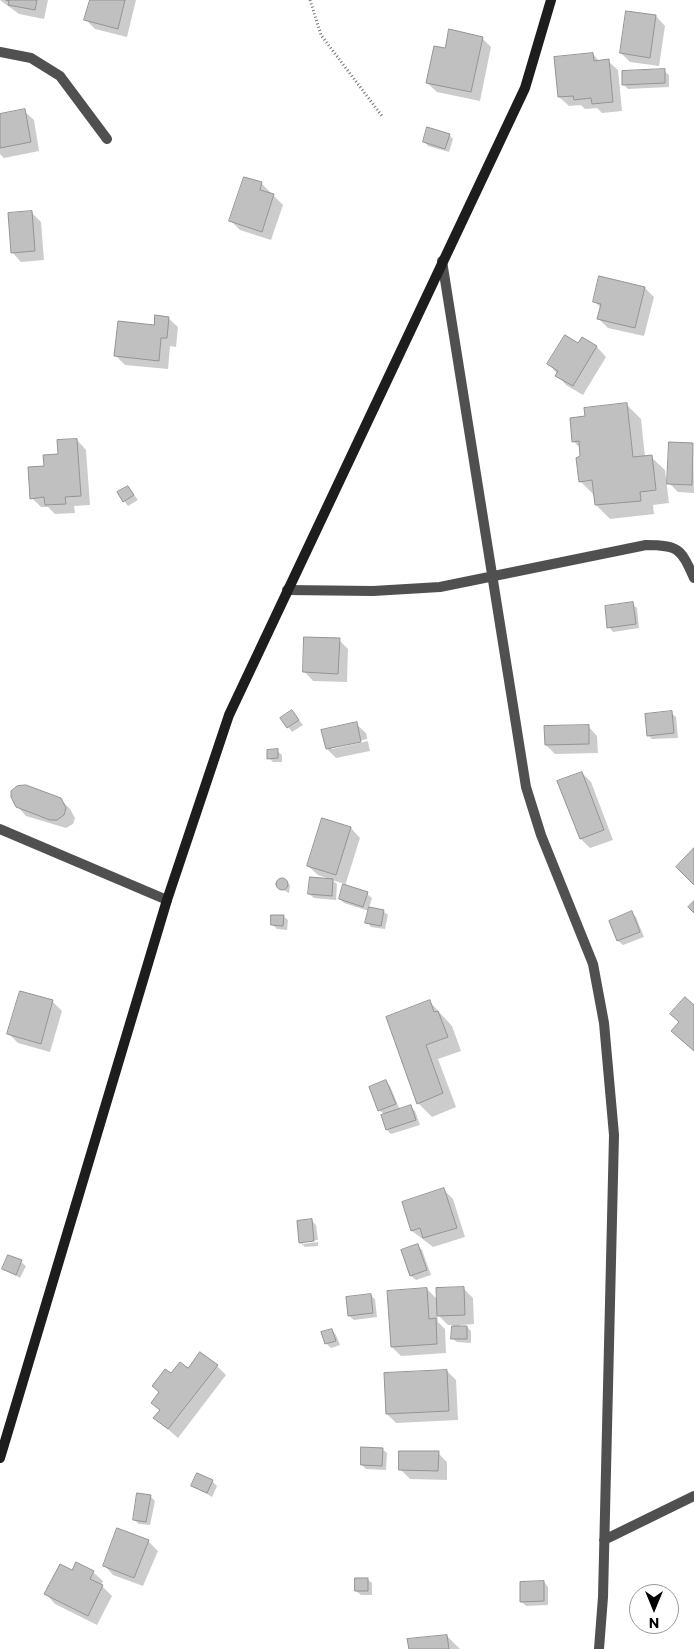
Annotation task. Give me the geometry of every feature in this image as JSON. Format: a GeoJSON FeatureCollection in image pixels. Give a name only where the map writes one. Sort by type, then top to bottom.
{"type":"FeatureCollection","features":[{"type":"Feature","properties":{"kind":"street"},"geometry":{"type":"LineString","coordinates":[[0,1458],[167,900],[229,715],[442,261],[486,175],[525,88],[551,0]]}},
{"type":"Feature","properties":{"kind":"street"},"geometry":{"type":"LineString","coordinates":[[0,52],[32,58],[60,76],[107,139]]}},
{"type":"Feature","properties":{"kind":"street"},"geometry":{"type":"LineString","coordinates":[[442,261],[494,577],[526,787],[541,835],[593,964],[609,1068],[614,1136],[604,1540],[599,1649]]}},
{"type":"Feature","properties":{"kind":"street"},"geometry":{"type":"LineString","coordinates":[[287,590],[406,590],[494,577],[646,545],[665,545],[678,550],[687,561],[694,578]]}},
{"type":"Feature","properties":{"kind":"street"},"geometry":{"type":"LineString","coordinates":[[0,829],[167,900]]}},
{"type":"Feature","properties":{"kind":"street"},"geometry":{"type":"LineString","coordinates":[[604,1540],[694,1496]]}},
{"type":"Feature","properties":{"kind":"path"},"geometry":{"type":"LineString","coordinates":[[310,0],[321,36],[382,116]]}},
{"type":"Feature","properties":{"kind":"building"},"geometry":{"type":"Polygon","coordinates":[[[6,0],[37,0],[35,10],[8,5],[9,1],[6,0]]]}},
{"type":"Feature","properties":{"kind":"building"},"geometry":{"type":"Polygon","coordinates":[[[90,0],[125,0],[118,29],[84,20],[90,0]]]}},
{"type":"Feature","properties":{"kind":"building"},"geometry":{"type":"Polygon","coordinates":[[[626,11],[656,15],[650,58],[620,53],[626,11]]]}},
{"type":"Feature","properties":{"kind":"building"},"geometry":{"type":"Polygon","coordinates":[[[449,29],[483,37],[471,92],[426,83],[434,46],[445,48],[449,29]]]}},
{"type":"Feature","properties":{"kind":"building"},"geometry":{"type":"Polygon","coordinates":[[[593,53],[594,61],[609,59],[613,102],[592,104],[591,98],[574,100],[573,96],[558,97],[554,57],[593,53]]]}},
{"type":"Feature","properties":{"kind":"building"},"geometry":{"type":"Polygon","coordinates":[[[665,69],[665,83],[622,85],[622,71],[665,69]]]}},
{"type":"Feature","properties":{"kind":"building"},"geometry":{"type":"Polygon","coordinates":[[[25,109],[31,142],[0,148],[0,114],[25,109]]]}},
{"type":"Feature","properties":{"kind":"building"},"geometry":{"type":"Polygon","coordinates":[[[427,127],[450,134],[445,149],[423,142],[427,127]]]}},
{"type":"Feature","properties":{"kind":"building"},"geometry":{"type":"Polygon","coordinates":[[[244,177],[262,182],[260,190],[274,194],[262,232],[229,221],[244,177]]]}},
{"type":"Feature","properties":{"kind":"building"},"geometry":{"type":"Polygon","coordinates":[[[32,211],[35,251],[11,253],[8,213],[32,211]]]}},
{"type":"Feature","properties":{"kind":"building"},"geometry":{"type":"Polygon","coordinates":[[[599,276],[645,287],[635,328],[597,319],[601,304],[593,302],[599,276]]]}},
{"type":"Feature","properties":{"kind":"building"},"geometry":{"type":"Polygon","coordinates":[[[155,315],[169,317],[167,338],[161,338],[159,361],[114,356],[118,321],[154,325],[155,315]]]}},
{"type":"Feature","properties":{"kind":"building"},"geometry":{"type":"Polygon","coordinates":[[[565,335],[578,343],[582,337],[597,346],[573,386],[555,376],[558,371],[547,364],[565,335]]]}},
{"type":"Feature","properties":{"kind":"building"},"geometry":{"type":"Polygon","coordinates":[[[627,403],[633,457],[652,455],[656,490],[640,492],[641,501],[595,505],[592,480],[579,482],[576,458],[580,456],[579,441],[572,442],[570,418],[585,416],[584,408],[627,403]]]}},
{"type":"Feature","properties":{"kind":"building"},"geometry":{"type":"Polygon","coordinates":[[[77,439],[81,496],[65,497],[66,504],[45,505],[44,497],[30,499],[28,467],[44,466],[43,455],[58,454],[57,440],[77,439]]]}},
{"type":"Feature","properties":{"kind":"building"},"geometry":{"type":"Polygon","coordinates":[[[669,442],[693,443],[692,485],[667,484],[669,442]]]}},
{"type":"Feature","properties":{"kind":"building"},"geometry":{"type":"Polygon","coordinates":[[[128,486],[134,495],[123,502],[117,492],[128,486]]]}},
{"type":"Feature","properties":{"kind":"building"},"geometry":{"type":"Polygon","coordinates":[[[633,602],[636,624],[607,628],[605,606],[633,602]]]}},
{"type":"Feature","properties":{"kind":"building"},"geometry":{"type":"Polygon","coordinates":[[[304,637],[340,638],[338,674],[303,672],[304,637]]]}},
{"type":"Feature","properties":{"kind":"building"},"geometry":{"type":"Polygon","coordinates":[[[292,710],[299,720],[287,728],[280,718],[292,710]]]}},
{"type":"Feature","properties":{"kind":"building"},"geometry":{"type":"Polygon","coordinates":[[[672,711],[674,733],[647,736],[645,714],[672,711]]]}},
{"type":"Feature","properties":{"kind":"building"},"geometry":{"type":"Polygon","coordinates":[[[357,722],[361,742],[326,749],[321,730],[357,722]]]}},
{"type":"Feature","properties":{"kind":"building"},"geometry":{"type":"Polygon","coordinates":[[[589,725],[589,744],[545,745],[544,726],[589,725]]]}},
{"type":"Feature","properties":{"kind":"building"},"geometry":{"type":"Polygon","coordinates":[[[278,749],[278,758],[267,759],[267,750],[278,749]]]}},
{"type":"Feature","properties":{"kind":"building"},"geometry":{"type":"Polygon","coordinates":[[[582,772],[604,830],[580,839],[557,781],[582,772]]]}},
{"type":"Feature","properties":{"kind":"building"},"geometry":{"type":"Polygon","coordinates":[[[26,785],[61,798],[66,808],[64,815],[57,820],[50,820],[16,807],[11,797],[11,791],[17,786],[26,785]]]}},
{"type":"Feature","properties":{"kind":"building"},"geometry":{"type":"Polygon","coordinates":[[[322,818],[351,827],[336,875],[307,866],[322,818]]]}},
{"type":"Feature","properties":{"kind":"building"},"geometry":{"type":"Polygon","coordinates":[[[694,848],[694,885],[676,867],[694,848]]]}},
{"type":"Feature","properties":{"kind":"building"},"geometry":{"type":"Polygon","coordinates":[[[310,877],[333,879],[332,896],[308,894],[310,877]]]}},
{"type":"Feature","properties":{"kind":"building"},"geometry":{"type":"Polygon","coordinates":[[[282,878],[288,884],[282,890],[276,884],[282,878]]]}},
{"type":"Feature","properties":{"kind":"building"},"geometry":{"type":"Polygon","coordinates":[[[343,884],[368,892],[363,907],[339,899],[343,884]]]}},
{"type":"Feature","properties":{"kind":"building"},"geometry":{"type":"Polygon","coordinates":[[[694,901],[694,913],[688,907],[694,901]]]}},
{"type":"Feature","properties":{"kind":"building"},"geometry":{"type":"Polygon","coordinates":[[[369,907],[384,910],[381,926],[365,923],[369,907]]]}},
{"type":"Feature","properties":{"kind":"building"},"geometry":{"type":"Polygon","coordinates":[[[632,911],[640,932],[617,941],[609,921],[632,911]]]}},
{"type":"Feature","properties":{"kind":"building"},"geometry":{"type":"Polygon","coordinates":[[[271,915],[284,915],[283,926],[271,925],[271,915]]]}},
{"type":"Feature","properties":{"kind":"building"},"geometry":{"type":"Polygon","coordinates":[[[20,991],[53,1000],[41,1044],[7,1034],[20,991]]]}},
{"type":"Feature","properties":{"kind":"building"},"geometry":{"type":"Polygon","coordinates":[[[685,997],[694,1005],[694,1051],[671,1031],[679,1022],[670,1014],[685,997]]]}},
{"type":"Feature","properties":{"kind":"building"},"geometry":{"type":"Polygon","coordinates":[[[430,1000],[434,1012],[438,1011],[448,1037],[426,1045],[443,1093],[417,1104],[386,1017],[430,1000]]]}},
{"type":"Feature","properties":{"kind":"building"},"geometry":{"type":"Polygon","coordinates":[[[386,1080],[396,1104],[378,1111],[369,1087],[386,1080]]]}},
{"type":"Feature","properties":{"kind":"building"},"geometry":{"type":"Polygon","coordinates":[[[411,1105],[416,1120],[386,1130],[381,1115],[411,1105]]]}},
{"type":"Feature","properties":{"kind":"building"},"geometry":{"type":"Polygon","coordinates":[[[444,1188],[457,1228],[423,1238],[420,1228],[411,1231],[402,1202],[444,1188]]]}},
{"type":"Feature","properties":{"kind":"building"},"geometry":{"type":"Polygon","coordinates":[[[312,1219],[314,1241],[299,1243],[297,1221],[312,1219]]]}},
{"type":"Feature","properties":{"kind":"building"},"geometry":{"type":"Polygon","coordinates":[[[418,1244],[427,1270],[410,1276],[401,1250],[418,1244]]]}},
{"type":"Feature","properties":{"kind":"building"},"geometry":{"type":"Polygon","coordinates":[[[8,1255],[22,1260],[16,1275],[2,1269],[8,1255]]]}},
{"type":"Feature","properties":{"kind":"building"},"geometry":{"type":"Polygon","coordinates":[[[464,1287],[465,1315],[437,1316],[436,1288],[464,1287]]]}},
{"type":"Feature","properties":{"kind":"building"},"geometry":{"type":"Polygon","coordinates":[[[427,1288],[429,1319],[436,1318],[437,1344],[391,1347],[387,1291],[427,1288]]]}},
{"type":"Feature","properties":{"kind":"building"},"geometry":{"type":"Polygon","coordinates":[[[371,1294],[373,1313],[348,1316],[346,1297],[371,1294]]]}},
{"type":"Feature","properties":{"kind":"building"},"geometry":{"type":"Polygon","coordinates":[[[452,1326],[467,1326],[467,1339],[451,1339],[452,1326]]]}},
{"type":"Feature","properties":{"kind":"building"},"geometry":{"type":"Polygon","coordinates":[[[332,1329],[336,1341],[325,1344],[321,1332],[332,1329]]]}},
{"type":"Feature","properties":{"kind":"building"},"geometry":{"type":"Polygon","coordinates":[[[200,1352],[218,1365],[168,1429],[153,1418],[160,1410],[151,1403],[159,1392],[152,1386],[165,1369],[171,1373],[180,1362],[188,1368],[200,1352]]]}},
{"type":"Feature","properties":{"kind":"building"},"geometry":{"type":"Polygon","coordinates":[[[447,1370],[449,1411],[386,1414],[384,1373],[447,1370]]]}},
{"type":"Feature","properties":{"kind":"building"},"geometry":{"type":"Polygon","coordinates":[[[361,1447],[383,1448],[382,1466],[361,1465],[361,1447]]]}},
{"type":"Feature","properties":{"kind":"building"},"geometry":{"type":"Polygon","coordinates":[[[399,1451],[439,1451],[438,1471],[399,1470],[399,1451]]]}},
{"type":"Feature","properties":{"kind":"building"},"geometry":{"type":"Polygon","coordinates":[[[197,1473],[213,1480],[207,1493],[191,1486],[197,1473]]]}},
{"type":"Feature","properties":{"kind":"building"},"geometry":{"type":"Polygon","coordinates":[[[137,1493],[151,1495],[146,1522],[133,1520],[137,1493]]]}},
{"type":"Feature","properties":{"kind":"building"},"geometry":{"type":"Polygon","coordinates":[[[117,1528],[149,1540],[134,1578],[103,1566],[117,1528]]]}},
{"type":"Feature","properties":{"kind":"building"},"geometry":{"type":"Polygon","coordinates":[[[76,1562],[94,1571],[90,1579],[103,1585],[88,1616],[44,1594],[60,1564],[72,1570],[76,1562]]]}},
{"type":"Feature","properties":{"kind":"building"},"geometry":{"type":"Polygon","coordinates":[[[355,1578],[368,1578],[368,1591],[355,1591],[355,1578]]]}},
{"type":"Feature","properties":{"kind":"building"},"geometry":{"type":"Polygon","coordinates":[[[544,1581],[544,1601],[520,1602],[520,1582],[544,1581]]]}},
{"type":"Feature","properties":{"kind":"building"},"geometry":{"type":"Polygon","coordinates":[[[447,1635],[449,1649],[409,1649],[407,1639],[447,1635]]]}}]}
